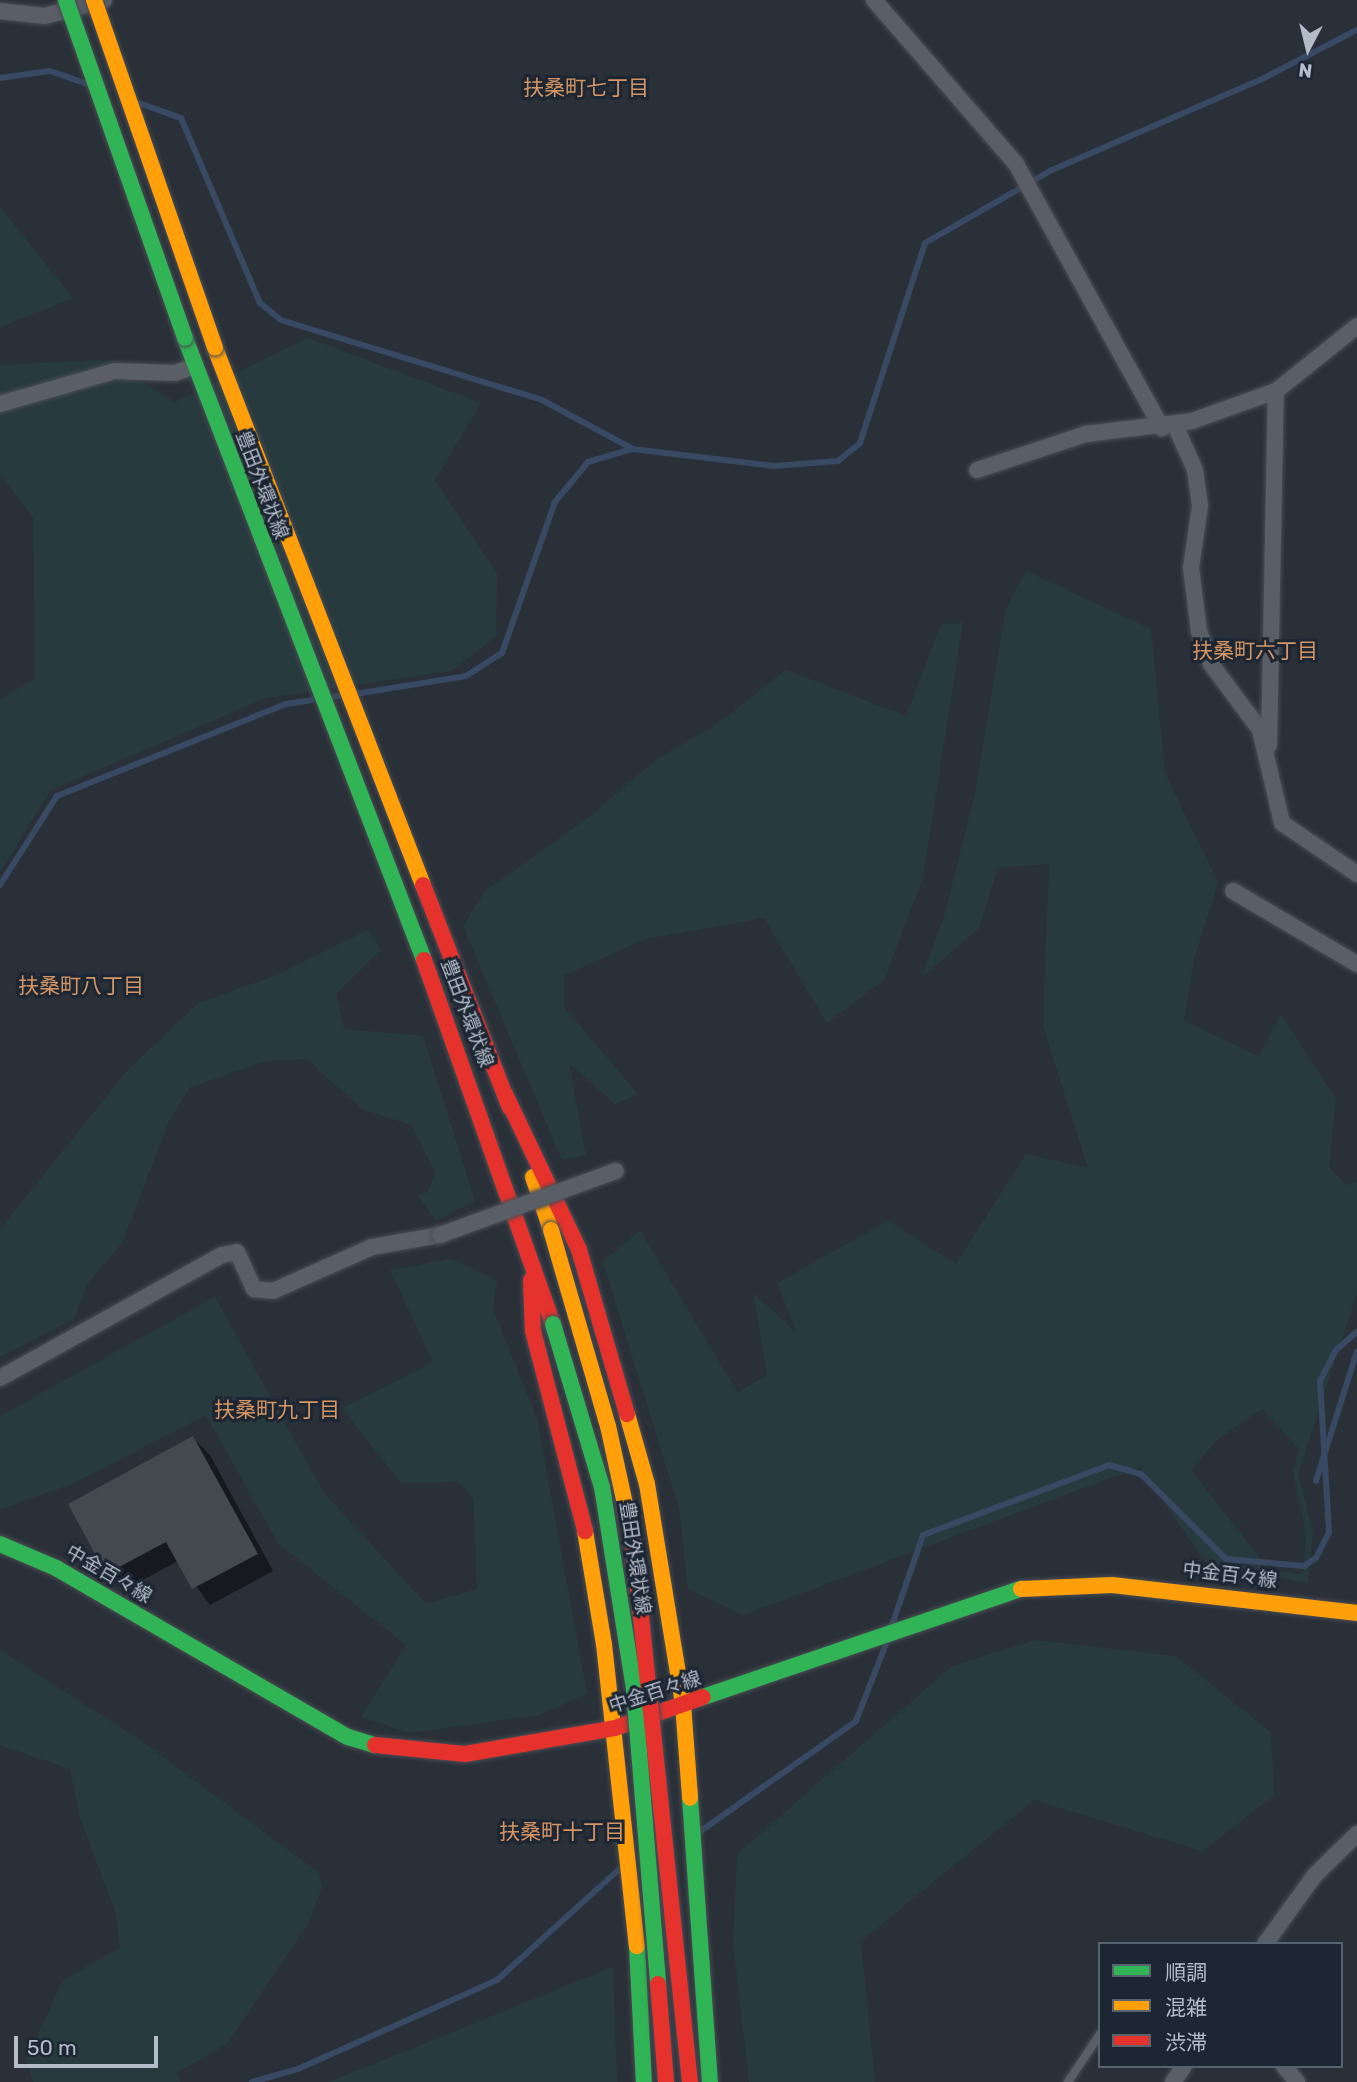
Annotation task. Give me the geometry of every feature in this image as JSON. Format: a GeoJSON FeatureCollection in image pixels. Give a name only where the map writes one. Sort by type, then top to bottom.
{"type":"FeatureCollection","features":[{"type":"Feature","properties":{"kind":"street","name":"豊田外環状線"},"geometry":{"type":"LineString","coordinates":[[66,0],[195,366],[529,1240],[602,1487],[634,1690],[666,2082]]}},
{"type":"Feature","properties":{"kind":"street","name":"豊田外環状線"},"geometry":{"type":"LineString","coordinates":[[94,0],[215,348],[439,935],[505,1094],[551,1230],[608,1426],[642,1585],[690,2082]]}},
{"type":"Feature","properties":{"kind":"street"},"geometry":{"type":"LineString","coordinates":[[0,11],[45,16],[105,0]]}},
{"type":"Feature","properties":{"kind":"street"},"geometry":{"type":"LineString","coordinates":[[874,0],[1020,170],[1195,470],[1200,506],[1191,568],[1199,631],[1224,688],[1260,730],[1282,823],[1357,874]]}},
{"type":"Feature","properties":{"kind":"street"},"geometry":{"type":"LineString","coordinates":[[977,470],[1086,434],[1168,427],[1276,391],[1357,326]]}},
{"type":"Feature","properties":{"kind":"street"},"geometry":{"type":"LineString","coordinates":[[0,404],[115,371],[175,373],[195,366]]}},
{"type":"Feature","properties":{"kind":"street"},"geometry":{"type":"LineString","coordinates":[[1269,768],[1276,391]]}},
{"type":"Feature","properties":{"kind":"street"},"geometry":{"type":"LineString","coordinates":[[1233,891],[1357,964]]}},
{"type":"Feature","properties":{"kind":"street"},"geometry":{"type":"LineString","coordinates":[[505,1094],[556,1193],[610,1347],[647,1484],[683,1704],[710,2082]]}},
{"type":"Feature","properties":{"kind":"street"},"geometry":{"type":"LineString","coordinates":[[0,1378],[222,1255],[237,1252],[254,1289],[273,1291],[372,1247],[440,1235],[616,1171]]}},
{"type":"Feature","properties":{"kind":"street"},"geometry":{"type":"LineString","coordinates":[[529,1240],[533,1331],[586,1536],[615,1728],[636,1926],[645,2082]]}},
{"type":"Feature","properties":{"kind":"street","name":"中金百々線"},"geometry":{"type":"LineString","coordinates":[[0,1544],[56,1568],[348,1737],[395,1751],[465,1754],[615,1728],[1009,1589],[1112,1584],[1357,1613]]}},
{"type":"Feature","properties":{"kind":"street"},"geometry":{"type":"LineString","coordinates":[[1266,1942],[1315,1875],[1357,1834]]}},
{"type":"Feature","properties":{"kind":"street"},"geometry":{"type":"LineString","coordinates":[[1286,2068],[1297,2082]]}},
{"type":"Feature","properties":{"kind":"lane"},"geometry":{"type":"LineString","coordinates":[[1068,2082],[1098,2037]]}},
{"type":"Feature","properties":{"kind":"green space"},"geometry":{"type":"Polygon","coordinates":[[[0,207],[73,298],[0,327],[0,207]]]}},
{"type":"Feature","properties":{"kind":"green space"},"geometry":{"type":"Polygon","coordinates":[[[308,338],[481,403],[435,480],[497,573],[496,636],[451,671],[266,698],[51,790],[0,872],[0,699],[35,679],[33,517],[0,475],[0,365],[107,360],[175,402],[308,338]]]}},
{"type":"Feature","properties":{"kind":"green space"},"geometry":{"type":"Polygon","coordinates":[[[1026,571],[1151,629],[1165,773],[1218,883],[1194,959],[1184,1021],[1259,1056],[1281,1014],[1336,1099],[1329,1168],[1346,1185],[1357,1182],[1357,1293],[1298,1474],[1313,1533],[1308,1583],[1206,1563],[1140,1467],[743,1615],[688,1589],[679,1508],[603,1262],[640,1230],[738,1393],[767,1374],[753,1293],[797,1333],[777,1283],[888,1221],[956,1264],[1026,1154],[1088,1168],[1043,1026],[1049,864],[998,868],[979,928],[921,978],[944,917],[975,793],[1006,609],[1026,571]],[[1262,1409],[1219,1438],[1191,1470],[1269,1570],[1303,1574],[1306,1534],[1293,1471],[1299,1449],[1262,1409]]]}},
{"type":"Feature","properties":{"kind":"green space"},"geometry":{"type":"Polygon","coordinates":[[[963,622],[923,878],[884,980],[827,1023],[764,918],[646,939],[565,975],[564,1007],[638,1094],[615,1104],[569,1063],[586,1155],[562,1160],[463,926],[485,891],[588,818],[658,758],[713,727],[786,670],[906,716],[941,625],[963,622]]]}},
{"type":"Feature","properties":{"kind":"green space"},"geometry":{"type":"Polygon","coordinates":[[[368,930],[381,950],[336,994],[344,1029],[423,1036],[475,1201],[436,1221],[418,1195],[428,1192],[435,1172],[411,1125],[362,1109],[307,1059],[267,1061],[190,1087],[169,1121],[122,1243],[88,1283],[74,1319],[0,1357],[0,1229],[126,1072],[198,1003],[277,975],[368,930]]]}},
{"type":"Feature","properties":{"kind":"green space"},"geometry":{"type":"Polygon","coordinates":[[[451,1259],[497,1281],[493,1309],[537,1419],[587,1694],[539,1715],[409,1733],[361,1717],[406,1645],[278,1543],[206,1415],[72,1484],[0,1509],[0,1416],[215,1297],[324,1493],[426,1604],[477,1589],[473,1498],[458,1482],[401,1483],[342,1408],[433,1362],[390,1270],[451,1259]]]}},
{"type":"Feature","properties":{"kind":"green space"},"geometry":{"type":"Polygon","coordinates":[[[1036,1640],[1175,1656],[1271,1732],[1274,1796],[1202,1851],[1034,1800],[861,1941],[875,2082],[749,2082],[733,1944],[737,1854],[952,1666],[1036,1640]]]}},
{"type":"Feature","properties":{"kind":"green space"},"geometry":{"type":"Polygon","coordinates":[[[0,1650],[140,1740],[319,1873],[322,1887],[308,1924],[228,2043],[177,2073],[180,2082],[33,2082],[26,2061],[63,1980],[120,1948],[116,1914],[80,1818],[70,1769],[0,1745],[0,1650]]]}},
{"type":"Feature","properties":{"kind":"green space"},"geometry":{"type":"Polygon","coordinates":[[[613,1967],[617,2082],[329,2082],[613,1967]]]}},
{"type":"Feature","properties":{"kind":"building"},"geometry":{"type":"Polygon","coordinates":[[[193,1436],[258,1554],[192,1589],[166,1542],[106,1574],[68,1504],[193,1436]]]}},
{"type":"Feature","properties":{"kind":"waterway"},"geometry":{"type":"LineString","coordinates":[[355,694],[466,676],[502,653],[555,502],[588,462],[632,449],[774,466],[838,461],[860,443],[925,243],[1052,170],[1260,80],[1357,30]]}},
{"type":"Feature","properties":{"kind":"waterway"},"geometry":{"type":"LineString","coordinates":[[0,78],[50,71],[90,85]]}},
{"type":"Feature","properties":{"kind":"waterway"},"geometry":{"type":"LineString","coordinates":[[136,102],[181,118],[260,303],[281,320],[542,400],[631,448]]}},
{"type":"Feature","properties":{"kind":"waterway"},"geometry":{"type":"LineString","coordinates":[[0,885],[57,796],[286,704],[344,695]]}},
{"type":"Feature","properties":{"kind":"waterway"},"geometry":{"type":"LineString","coordinates":[[892,1625],[923,1535],[1109,1465],[1141,1474],[1226,1559],[1304,1566],[1316,1558],[1329,1532],[1320,1381],[1336,1350],[1357,1332]]}},
{"type":"Feature","properties":{"kind":"waterway"},"geometry":{"type":"LineString","coordinates":[[1316,1481],[1357,1351]]}},
{"type":"Feature","properties":{"kind":"waterway"},"geometry":{"type":"LineString","coordinates":[[698,1833],[856,1721],[888,1639]]}},
{"type":"Feature","properties":{"kind":"waterway"},"geometry":{"type":"LineString","coordinates":[[252,2082],[298,2069],[497,1980],[624,1865]]}},
{"type":"Feature","properties":{"kind":"traffic: fast"},"geometry":{"type":"LineString","coordinates":[[66,0],[185,338]]}},
{"type":"Feature","properties":{"kind":"traffic: fast"},"geometry":{"type":"LineString","coordinates":[[185,338],[424,960]]}},
{"type":"Feature","properties":{"kind":"traffic: fast"},"geometry":{"type":"LineString","coordinates":[[553,1324],[602,1487],[634,1690],[658,1984]]}},
{"type":"Feature","properties":{"kind":"traffic: fast"},"geometry":{"type":"LineString","coordinates":[[0,1544],[56,1568],[348,1737],[375,1745]]}},
{"type":"Feature","properties":{"kind":"traffic: fast"},"geometry":{"type":"LineString","coordinates":[[703,1697],[1021,1589]]}},
{"type":"Feature","properties":{"kind":"traffic: fast"},"geometry":{"type":"LineString","coordinates":[[690,1798],[710,2082]]}},
{"type":"Feature","properties":{"kind":"traffic: fast"},"geometry":{"type":"LineString","coordinates":[[637,1946],[644,2082]]}},
{"type":"Feature","properties":{"kind":"traffic: slow"},"geometry":{"type":"LineString","coordinates":[[94,0],[215,348]]}},
{"type":"Feature","properties":{"kind":"traffic: slow"},"geometry":{"type":"LineString","coordinates":[[215,348],[423,885]]}},
{"type":"Feature","properties":{"kind":"traffic: slow"},"geometry":{"type":"LineString","coordinates":[[533,1177],[551,1230]]}},
{"type":"Feature","properties":{"kind":"traffic: slow"},"geometry":{"type":"LineString","coordinates":[[551,1230],[608,1426],[633,1541]]}},
{"type":"Feature","properties":{"kind":"traffic: slow"},"geometry":{"type":"LineString","coordinates":[[627,1414],[647,1484],[683,1704],[690,1798]]}},
{"type":"Feature","properties":{"kind":"traffic: slow"},"geometry":{"type":"LineString","coordinates":[[585,1531],[604,1644],[637,1946]]}},
{"type":"Feature","properties":{"kind":"traffic: slow"},"geometry":{"type":"LineString","coordinates":[[1021,1589],[1112,1585],[1357,1613]]}},
{"type":"Feature","properties":{"kind":"traffic: jam"},"geometry":{"type":"LineString","coordinates":[[423,885],[510,1108]]}},
{"type":"Feature","properties":{"kind":"traffic: jam"},"geometry":{"type":"LineString","coordinates":[[424,960],[553,1324]]}},
{"type":"Feature","properties":{"kind":"traffic: jam"},"geometry":{"type":"LineString","coordinates":[[505,1094],[579,1250],[627,1414]]}},
{"type":"Feature","properties":{"kind":"traffic: jam"},"geometry":{"type":"LineString","coordinates":[[531,1280],[533,1331],[585,1531]]}},
{"type":"Feature","properties":{"kind":"traffic: jam"},"geometry":{"type":"LineString","coordinates":[[633,1541],[690,2082]]}},
{"type":"Feature","properties":{"kind":"traffic: jam"},"geometry":{"type":"LineString","coordinates":[[375,1745],[465,1754],[615,1728],[703,1697]]}},
{"type":"Feature","properties":{"kind":"traffic: jam"},"geometry":{"type":"LineString","coordinates":[[658,1984],[666,2082]]}},
{"type":"Feature","properties":{"kind":"district","name":"扶桑町七丁目"},"geometry":{"type":"Point","coordinates":[586,88]}},
{"type":"Feature","properties":{"kind":"district","name":"扶桑町六丁目"},"geometry":{"type":"Point","coordinates":[1255,651]}},
{"type":"Feature","properties":{"kind":"district","name":"扶桑町八丁目"},"geometry":{"type":"Point","coordinates":[81,986]}},
{"type":"Feature","properties":{"kind":"district","name":"扶桑町九丁目"},"geometry":{"type":"Point","coordinates":[277,1410]}},
{"type":"Feature","properties":{"kind":"district","name":"扶桑町十丁目"},"geometry":{"type":"Point","coordinates":[562,1832]}}]}
